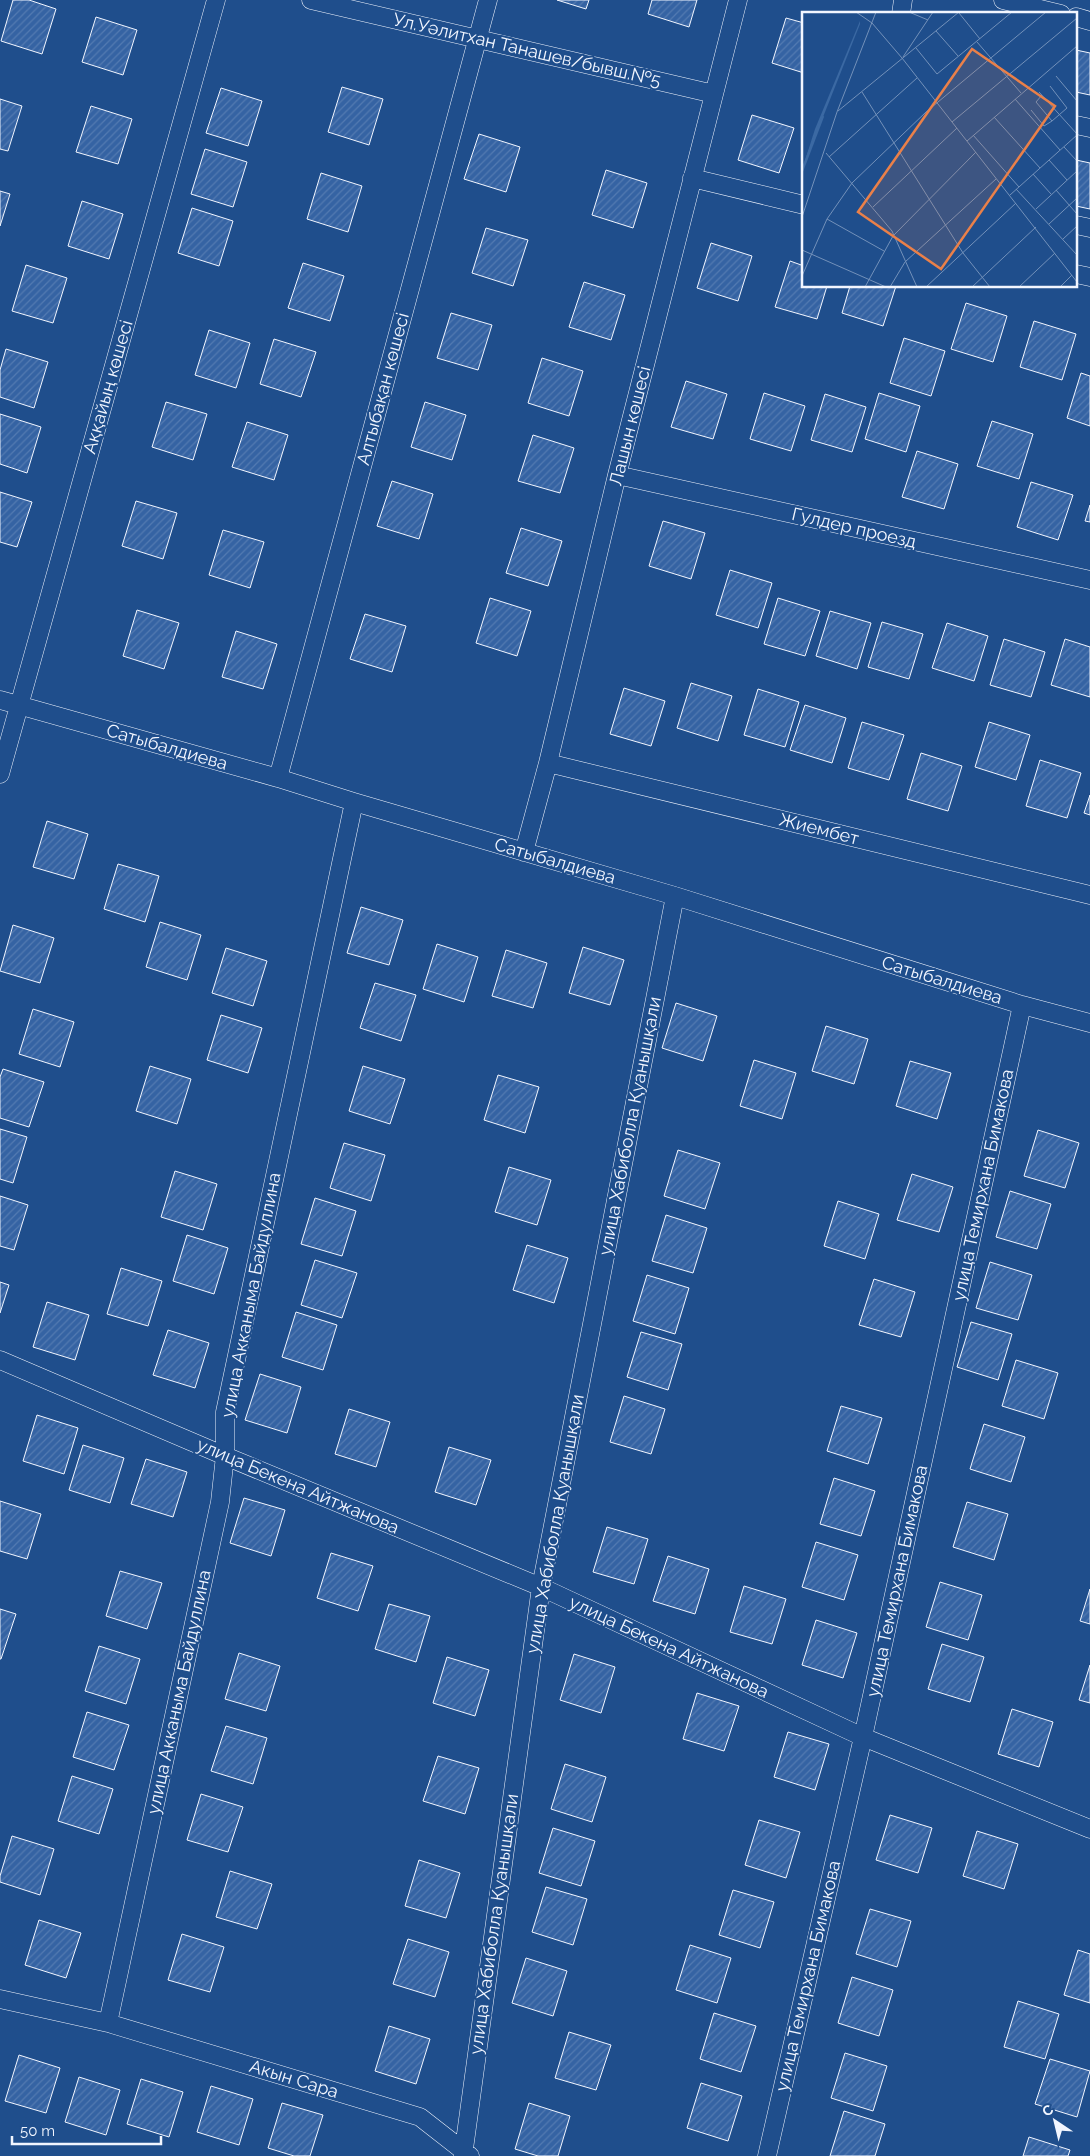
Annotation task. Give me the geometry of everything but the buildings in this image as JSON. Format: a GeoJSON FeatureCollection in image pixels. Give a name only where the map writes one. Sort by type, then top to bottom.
{"type":"FeatureCollection","features":[{"type":"Feature","properties":{"kind":"street","name":"Аққайың көшесі"},"geometry":{"type":"LineString","coordinates":[[0,774],[216,0]]}},
{"type":"Feature","properties":{"kind":"street","name":"Ул.Уәлитхан Танашев/бывш.№5"},"geometry":{"type":"LineString","coordinates":[[311,0],[714,94]]}},
{"type":"Feature","properties":{"kind":"street","name":"Алтыбақан көшесі"},"geometry":{"type":"LineString","coordinates":[[278,778],[488,0]]}},
{"type":"Feature","properties":{"kind":"street","name":"Лашын көшесі"},"geometry":{"type":"LineString","coordinates":[[524,852],[548,763],[617,475],[738,0]]}},
{"type":"Feature","properties":{"kind":"street"},"geometry":{"type":"LineString","coordinates":[[1004,0],[1053,12]]}},
{"type":"Feature","properties":{"kind":"street"},"geometry":{"type":"LineString","coordinates":[[692,178],[802,205]]}},
{"type":"Feature","properties":{"kind":"street","name":"Гулдер проезд"},"geometry":{"type":"LineString","coordinates":[[617,475],[1090,580]]}},
{"type":"Feature","properties":{"kind":"street","name":"Сатыбалдиева"},"geometry":{"type":"LineString","coordinates":[[0,700],[278,778],[675,896],[1022,1005],[1090,1023]]}},
{"type":"Feature","properties":{"kind":"street","name":"Жиембет"},"geometry":{"type":"LineString","coordinates":[[548,763],[1090,896]]}},
{"type":"Feature","properties":{"kind":"street","name":"улица Акканыма Байдуллина"},"geometry":{"type":"LineString","coordinates":[[108,2023],[220,1502],[225,1456],[225,1412],[354,802]]}},
{"type":"Feature","properties":{"kind":"street","name":"улица Хабиболла Қуанышқали"},"geometry":{"type":"LineString","coordinates":[[465,2154],[541,1587],[675,896]]}},
{"type":"Feature","properties":{"kind":"street","name":"улица Темирхана Бимакова"},"geometry":{"type":"LineString","coordinates":[[767,2156],[863,1737],[1022,1005]]}},
{"type":"Feature","properties":{"kind":"street","name":"улица Бекена Айтжанова"},"geometry":{"type":"LineString","coordinates":[[0,1360],[541,1587],[863,1737],[1090,1829]]}},
{"type":"Feature","properties":{"kind":"street","name":"Акын Сара"},"geometry":{"type":"LineString","coordinates":[[0,1999],[108,2023],[420,2117],[465,2154]]}}]}
